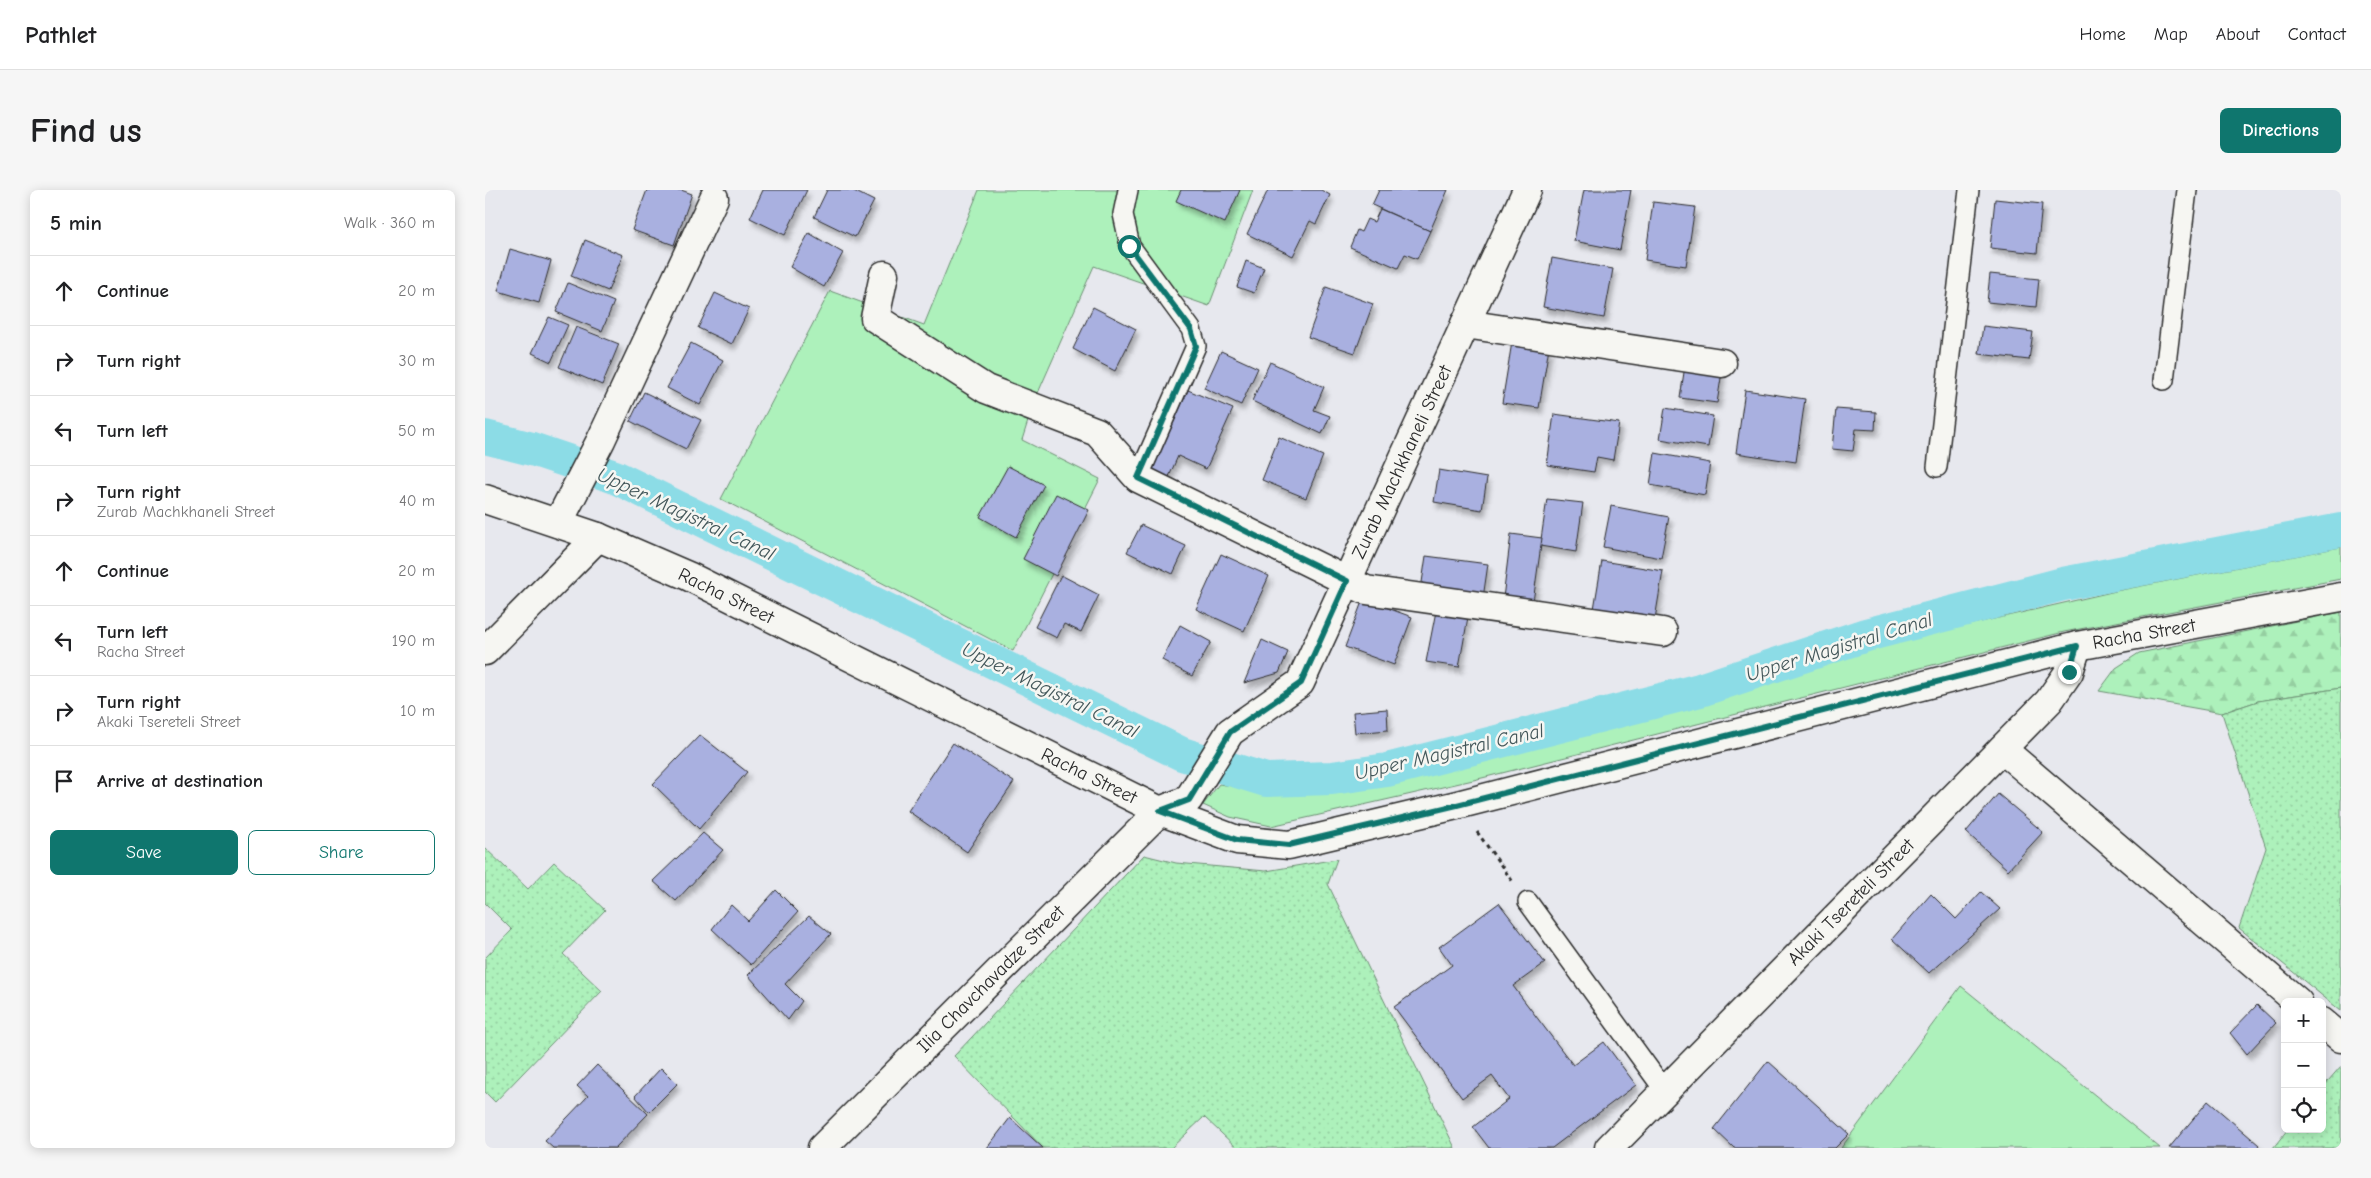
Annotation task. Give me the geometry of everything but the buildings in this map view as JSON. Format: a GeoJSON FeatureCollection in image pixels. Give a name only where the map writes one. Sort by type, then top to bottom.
{"type":"FeatureCollection","features":[{"type":"Feature","properties":{"kind":"street","name":"Zurab Machkhaneli Street"},"geometry":{"type":"LineString","coordinates":[[1160,811],[1189,800],[1230,732],[1301,683],[1527,190]]}},
{"type":"Feature","properties":{"kind":"street"},"geometry":{"type":"LineString","coordinates":[[558,523],[601,440],[713,198]]}},
{"type":"Feature","properties":{"kind":"street"},"geometry":{"type":"LineString","coordinates":[[884,275],[875,318],[986,389],[1097,432],[1138,478],[1366,590],[1663,632]]}},
{"type":"Feature","properties":{"kind":"street"},"geometry":{"type":"LineString","coordinates":[[1465,324],[1721,363]]}},
{"type":"Feature","properties":{"kind":"street","name":"Racha Street"},"geometry":{"type":"LineString","coordinates":[[485,499],[598,537],[688,576],[1160,811],[1237,840],[1289,845],[1457,805],[2077,646],[2341,597]]}},
{"type":"Feature","properties":{"kind":"street"},"geometry":{"type":"LineString","coordinates":[[485,652],[598,537]]}},
{"type":"Feature","properties":{"kind":"street","name":"Akaki Tsereteli Street"},"geometry":{"type":"LineString","coordinates":[[1609,1148],[2049,701],[2069,672],[2077,646]]}},
{"type":"Feature","properties":{"kind":"street"},"geometry":{"type":"LineString","coordinates":[[2002,750],[2293,998]]}},
{"type":"Feature","properties":{"kind":"street","name":"Ilia Chavchavadze Street"},"geometry":{"type":"LineString","coordinates":[[822,1148],[1160,811]]}},
{"type":"Feature","properties":{"kind":"street"},"geometry":{"type":"LineString","coordinates":[[2326,1025],[2341,1038]]}},
{"type":"Feature","properties":{"kind":"lane"},"geometry":{"type":"LineString","coordinates":[[1128,190],[1123,214],[1129,246],[1191,329],[1196,346],[1138,478]]}},
{"type":"Feature","properties":{"kind":"lane"},"geometry":{"type":"LineString","coordinates":[[1937,467],[1969,190]]}},
{"type":"Feature","properties":{"kind":"lane"},"geometry":{"type":"LineString","coordinates":[[2165,380],[2187,190]]}},
{"type":"Feature","properties":{"kind":"lane"},"geometry":{"type":"LineString","coordinates":[[1528,902],[1665,1091]]}},
{"type":"Feature","properties":{"kind":"path"},"geometry":{"type":"LineString","coordinates":[[1457,805],[1528,902]]}},
{"type":"Feature","properties":{"kind":"green space"},"geometry":{"type":"Polygon","coordinates":[[[979,190],[1253,190],[1209,306],[1094,266],[1034,402],[1022,440],[1100,479],[1013,651],[721,499],[830,291],[924,325],[979,190]]]}},
{"type":"Feature","properties":{"kind":"green space"},"geometry":{"type":"Polygon","coordinates":[[[2341,547],[2341,579],[2064,632],[1482,778],[1271,826],[1230,817],[1203,805],[1219,784],[1283,794],[1413,775],[1881,645],[2116,591],[2341,547]]]}},
{"type":"Feature","properties":{"kind":"green space"},"geometry":{"type":"Polygon","coordinates":[[[2341,612],[2341,688],[2258,701],[2222,713],[2099,691],[2116,668],[2139,653],[2341,612]]]}},
{"type":"Feature","properties":{"kind":"green space"},"geometry":{"type":"Polygon","coordinates":[[[2341,688],[2341,1011],[2239,928],[2266,848],[2222,713],[2258,701],[2341,688]]]}},
{"type":"Feature","properties":{"kind":"green space"},"geometry":{"type":"Polygon","coordinates":[[[485,848],[528,889],[554,862],[605,910],[563,954],[602,991],[495,1102],[485,1092],[485,958],[512,930],[485,903],[485,848]]]}},
{"type":"Feature","properties":{"kind":"green space"},"geometry":{"type":"Polygon","coordinates":[[[1144,855],[1176,863],[1266,871],[1337,859],[1328,884],[1455,1148],[1237,1148],[1204,1117],[1171,1148],[1043,1148],[954,1056],[1144,855]]]}},
{"type":"Feature","properties":{"kind":"green space"},"geometry":{"type":"Polygon","coordinates":[[[1961,986],[2160,1148],[1841,1148],[1961,986]]]}},
{"type":"Feature","properties":{"kind":"green space"},"geometry":{"type":"Polygon","coordinates":[[[2341,1066],[2341,1148],[2273,1148],[2285,1133],[2326,1133],[2326,1083],[2341,1066]]]}},
{"type":"Feature","properties":{"kind":"waterway","name":"Upper Magistral Canal"},"geometry":{"type":"LineString","coordinates":[[485,437],[532,449],[615,477],[1182,754],[1266,780],[1332,778],[1387,770],[1700,690],[1866,635],[2063,584],[2341,530]]}},
{"type":"Feature","properties":{"kind":"route"},"geometry":{"type":"LineString","coordinates":[[1129,246],[1191,329],[1196,346],[1138,478],[1347,581],[1301,683],[1230,732],[1189,800],[1160,811],[1237,840],[1289,845],[1457,805],[2077,646],[2069,672]]}}]}
